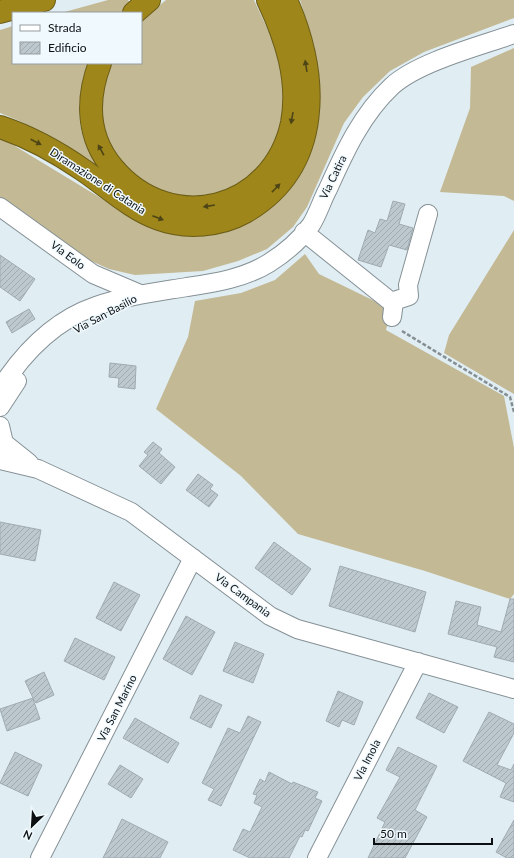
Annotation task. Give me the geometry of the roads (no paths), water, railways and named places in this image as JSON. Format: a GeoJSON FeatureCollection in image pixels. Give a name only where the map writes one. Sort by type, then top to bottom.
{"type":"FeatureCollection","features":[{"type":"Feature","properties":{"kind":"highway"},"geometry":{"type":"LineString","coordinates":[[0,12],[44,0]]}},
{"type":"Feature","properties":{"kind":"highway"},"geometry":{"type":"LineString","coordinates":[[135,12],[149,0]]}},
{"type":"Feature","properties":{"kind":"highway","name":"Diramazione di Catania"},"geometry":{"type":"LineString","coordinates":[[100,64],[92,88],[90,117],[93,132],[99,147],[118,174],[130,185],[145,195],[171,205],[203,207],[232,200],[246,193],[267,174],[281,152],[292,123],[294,91],[293,72],[283,35],[268,0]]}},
{"type":"Feature","properties":{"kind":"highway","name":"Diramazione di Catania"},"geometry":{"type":"LineString","coordinates":[[0,127],[33,140],[60,155],[124,200],[159,219],[174,223],[205,224],[239,216],[266,197],[288,173],[296,160],[306,127],[309,91],[307,70],[298,31],[286,0]]}},
{"type":"Feature","properties":{"kind":"street","name":"Via Catira"},"geometry":{"type":"LineString","coordinates":[[140,294],[212,283],[244,276],[269,263],[291,247],[311,224],[352,138],[369,109],[394,84],[419,68],[514,34]]}},
{"type":"Feature","properties":{"kind":"street","name":"Via Eolo"},"geometry":{"type":"LineString","coordinates":[[0,207],[93,274],[140,294]]}},
{"type":"Feature","properties":{"kind":"street"},"geometry":{"type":"LineString","coordinates":[[304,232],[390,301],[393,309],[409,296],[408,285],[428,214]]}},
{"type":"Feature","properties":{"kind":"street","name":"Via San Basilio"},"geometry":{"type":"LineString","coordinates":[[0,404],[30,365],[55,341],[140,294]]}},
{"type":"Feature","properties":{"kind":"street"},"geometry":{"type":"LineString","coordinates":[[0,426],[4,443],[38,470]]}},
{"type":"Feature","properties":{"kind":"street"},"geometry":{"type":"LineString","coordinates":[[0,460],[38,470]]}},
{"type":"Feature","properties":{"kind":"street","name":"Via Campania"},"geometry":{"type":"LineString","coordinates":[[38,470],[131,512],[270,616],[297,629],[514,689]]}},
{"type":"Feature","properties":{"kind":"street","name":"Via San Marino"},"geometry":{"type":"LineString","coordinates":[[40,858],[193,558]]}},
{"type":"Feature","properties":{"kind":"street","name":"Via Imola"},"geometry":{"type":"LineString","coordinates":[[317,858],[418,662]]}}]}
